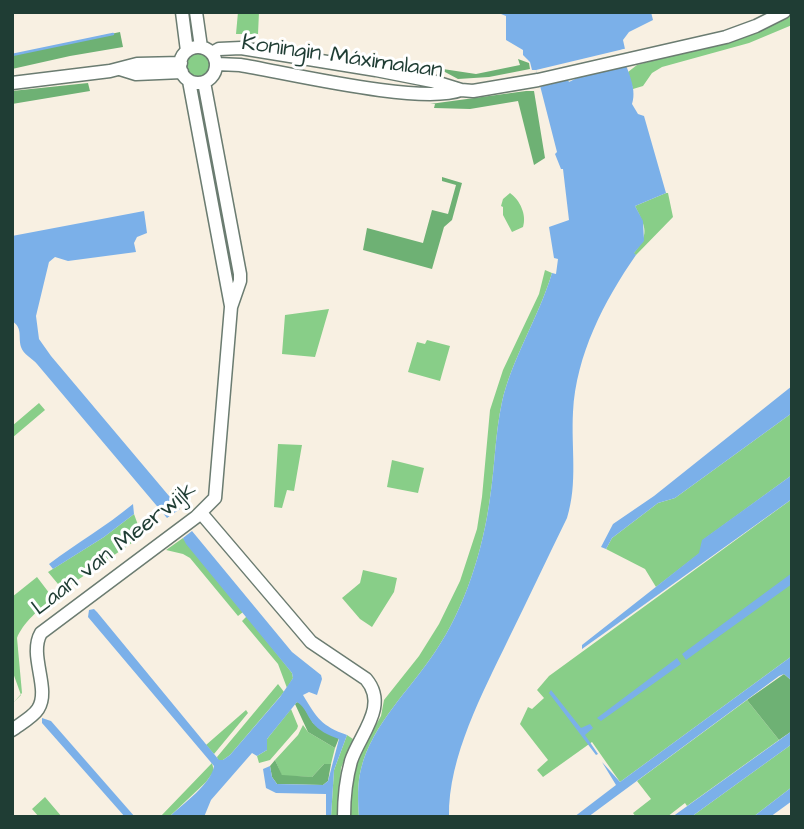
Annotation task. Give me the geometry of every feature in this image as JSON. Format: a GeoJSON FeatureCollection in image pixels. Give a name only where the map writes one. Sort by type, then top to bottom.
{"type":"FeatureCollection","features":[{"type":"Feature","properties":{"kind":"street","name":"Laan van Meerwijk"},"geometry":{"type":"LineString","coordinates":[[182,12],[185,67],[231,307]]}},
{"type":"Feature","properties":{"kind":"street"},"geometry":{"type":"LineString","coordinates":[[185,67],[204,82],[213,76],[210,55],[196,12]]}},
{"type":"Feature","properties":{"kind":"street","name":"Koningin Máximalaan"},"geometry":{"type":"LineString","coordinates":[[210,55],[240,65],[414,93],[450,94],[461,90],[495,88],[538,80],[726,37],[784,12]]}},
{"type":"Feature","properties":{"kind":"street"},"geometry":{"type":"LineString","coordinates":[[12,83],[119,69],[136,74],[185,67],[210,55]]}},
{"type":"Feature","properties":{"kind":"street","name":"Laan van Meerwijk"},"geometry":{"type":"LineString","coordinates":[[12,730],[35,712],[41,703],[37,647],[41,633],[201,513],[214,501],[217,491],[231,307],[240,281],[204,82]]}},
{"type":"Feature","properties":{"kind":"street"},"geometry":{"type":"LineString","coordinates":[[201,513],[311,642],[366,679],[372,687],[376,701],[375,711],[348,772],[344,817]]}},
{"type":"Feature","properties":{"kind":"green space"},"geometry":{"type":"Polygon","coordinates":[[[238,12],[259,12],[258,34],[236,34],[238,12]]]}},
{"type":"Feature","properties":{"kind":"green space"},"geometry":{"type":"Polygon","coordinates":[[[792,12],[792,25],[749,43],[662,67],[652,73],[643,86],[633,89],[628,72],[637,65],[738,37],[792,12]]]}},
{"type":"Feature","properties":{"kind":"green space"},"geometry":{"type":"Polygon","coordinates":[[[120,32],[123,47],[12,69],[12,55],[120,32]]]}},
{"type":"Feature","properties":{"kind":"green space"},"geometry":{"type":"Polygon","coordinates":[[[198,53],[206,57],[210,65],[206,73],[198,77],[190,73],[186,65],[190,57],[198,53]]]}},
{"type":"Feature","properties":{"kind":"green space"},"geometry":{"type":"Polygon","coordinates":[[[518,59],[529,63],[530,69],[489,77],[458,79],[445,72],[424,69],[423,66],[476,74],[520,65],[518,59]]]}},
{"type":"Feature","properties":{"kind":"green space"},"geometry":{"type":"Polygon","coordinates":[[[88,83],[90,91],[12,104],[12,91],[88,83]]]}},
{"type":"Feature","properties":{"kind":"green space"},"geometry":{"type":"Polygon","coordinates":[[[534,91],[545,158],[534,165],[518,101],[470,109],[434,108],[435,104],[430,104],[534,91]]]}},
{"type":"Feature","properties":{"kind":"green space"},"geometry":{"type":"Polygon","coordinates":[[[442,177],[462,183],[452,220],[444,227],[432,269],[363,250],[367,228],[423,243],[432,210],[448,214],[456,185],[442,181],[442,177]]]}},
{"type":"Feature","properties":{"kind":"green space"},"geometry":{"type":"Polygon","coordinates":[[[510,193],[520,204],[524,218],[523,227],[512,232],[501,206],[503,199],[510,193]]]}},
{"type":"Feature","properties":{"kind":"green space"},"geometry":{"type":"Polygon","coordinates":[[[666,193],[673,217],[636,255],[633,254],[644,236],[642,220],[635,206],[666,193]]]}},
{"type":"Feature","properties":{"kind":"green space"},"geometry":{"type":"Polygon","coordinates":[[[545,270],[552,273],[512,369],[502,402],[487,518],[464,598],[446,635],[374,737],[360,775],[359,817],[349,817],[355,761],[381,716],[384,700],[419,656],[439,624],[460,581],[477,529],[490,410],[503,370],[539,294],[545,270]]]}},
{"type":"Feature","properties":{"kind":"green space"},"geometry":{"type":"Polygon","coordinates":[[[329,309],[315,357],[282,354],[285,315],[329,309]]]}},
{"type":"Feature","properties":{"kind":"green space"},"geometry":{"type":"Polygon","coordinates":[[[427,340],[450,346],[440,381],[408,372],[417,342],[425,344],[427,340]]]}},
{"type":"Feature","properties":{"kind":"green space"},"geometry":{"type":"Polygon","coordinates":[[[39,403],[45,410],[12,438],[12,426],[39,403]]]}},
{"type":"Feature","properties":{"kind":"green space"},"geometry":{"type":"Polygon","coordinates":[[[792,413],[792,475],[703,540],[700,553],[656,587],[645,569],[606,549],[612,538],[658,503],[675,498],[792,413]]]}},
{"type":"Feature","properties":{"kind":"green space"},"geometry":{"type":"Polygon","coordinates":[[[278,444],[302,445],[294,491],[287,490],[282,508],[274,507],[278,444]]]}},
{"type":"Feature","properties":{"kind":"green space"},"geometry":{"type":"Polygon","coordinates":[[[392,460],[424,468],[418,493],[387,487],[392,460]]]}},
{"type":"Feature","properties":{"kind":"green space"},"geometry":{"type":"Polygon","coordinates":[[[792,499],[792,656],[620,782],[592,742],[543,777],[537,770],[548,760],[520,724],[528,707],[532,709],[544,698],[537,690],[549,676],[792,499]]]}},
{"type":"Feature","properties":{"kind":"green space"},"geometry":{"type":"Polygon","coordinates":[[[134,514],[142,536],[63,590],[48,572],[104,537],[134,514]]]}},
{"type":"Feature","properties":{"kind":"green space"},"geometry":{"type":"Polygon","coordinates":[[[183,538],[243,612],[238,616],[190,558],[166,550],[183,538]]]}},
{"type":"Feature","properties":{"kind":"green space"},"geometry":{"type":"Polygon","coordinates":[[[363,570],[397,578],[394,592],[372,627],[360,619],[342,598],[360,583],[363,570]]]}},
{"type":"Feature","properties":{"kind":"green space"},"geometry":{"type":"Polygon","coordinates":[[[37,577],[53,598],[27,622],[17,638],[21,694],[12,670],[12,597],[37,577]]]}},
{"type":"Feature","properties":{"kind":"green space"},"geometry":{"type":"Polygon","coordinates":[[[247,616],[292,673],[293,678],[287,688],[278,664],[242,621],[247,616]]]}},
{"type":"Feature","properties":{"kind":"green space"},"geometry":{"type":"Polygon","coordinates":[[[784,674],[792,681],[792,731],[779,740],[747,700],[784,674]]]}},
{"type":"Feature","properties":{"kind":"green space"},"geometry":{"type":"Polygon","coordinates":[[[278,684],[284,692],[230,755],[218,760],[217,757],[278,684]]]}},
{"type":"Feature","properties":{"kind":"green space"},"geometry":{"type":"Polygon","coordinates":[[[747,700],[779,740],[687,806],[685,803],[667,817],[636,817],[633,813],[651,799],[637,781],[747,700]]]}},
{"type":"Feature","properties":{"kind":"green space"},"geometry":{"type":"Polygon","coordinates":[[[295,704],[302,704],[313,723],[339,738],[335,748],[308,732],[295,704]]]}},
{"type":"Feature","properties":{"kind":"green space"},"geometry":{"type":"Polygon","coordinates":[[[291,709],[297,729],[270,760],[259,763],[257,756],[267,750],[267,739],[291,709]]]}},
{"type":"Feature","properties":{"kind":"green space"},"geometry":{"type":"Polygon","coordinates":[[[246,710],[248,713],[214,754],[206,745],[246,710]]]}},
{"type":"Feature","properties":{"kind":"green space"},"geometry":{"type":"Polygon","coordinates":[[[303,725],[308,732],[335,748],[331,764],[324,764],[312,777],[282,776],[275,760],[298,735],[303,725]]]}},
{"type":"Feature","properties":{"kind":"green space"},"geometry":{"type":"Polygon","coordinates":[[[347,735],[353,739],[341,768],[338,817],[331,817],[334,770],[347,735]]]}},
{"type":"Feature","properties":{"kind":"green space"},"geometry":{"type":"Polygon","coordinates":[[[792,744],[792,787],[753,817],[691,817],[792,744]]]}},
{"type":"Feature","properties":{"kind":"green space"},"geometry":{"type":"Polygon","coordinates":[[[275,760],[282,775],[312,777],[324,764],[331,764],[328,781],[323,785],[277,784],[272,777],[270,766],[275,760]]]}},
{"type":"Feature","properties":{"kind":"green space"},"geometry":{"type":"Polygon","coordinates":[[[212,763],[214,771],[206,782],[169,817],[160,817],[212,763]]]}},
{"type":"Feature","properties":{"kind":"green space"},"geometry":{"type":"Polygon","coordinates":[[[45,797],[62,817],[39,817],[32,809],[45,797]]]}},
{"type":"Feature","properties":{"kind":"water"},"geometry":{"type":"Polygon","coordinates":[[[496,12],[651,12],[653,20],[629,32],[623,40],[625,49],[621,50],[632,84],[632,104],[638,114],[644,116],[666,193],[635,206],[643,221],[644,241],[634,253],[636,255],[613,291],[594,329],[575,391],[572,492],[567,518],[469,726],[454,771],[449,817],[359,817],[359,781],[366,753],[383,722],[446,635],[464,598],[487,518],[498,426],[506,386],[552,273],[556,274],[558,259],[554,258],[549,227],[569,220],[563,169],[555,154],[557,152],[536,70],[532,70],[523,50],[506,40],[506,16],[496,12]]]}},
{"type":"Feature","properties":{"kind":"water"},"geometry":{"type":"Polygon","coordinates":[[[144,211],[147,233],[137,237],[134,243],[136,252],[68,261],[55,257],[49,262],[36,316],[39,339],[51,356],[180,509],[167,518],[24,352],[19,329],[12,321],[12,236],[144,211]]]}},
{"type":"Feature","properties":{"kind":"water"},"geometry":{"type":"Polygon","coordinates":[[[792,386],[792,413],[675,498],[658,503],[612,538],[606,549],[601,547],[613,524],[654,496],[792,386]]]}},
{"type":"Feature","properties":{"kind":"water"},"geometry":{"type":"Polygon","coordinates":[[[792,475],[792,499],[582,649],[582,645],[699,553],[702,540],[792,475]]]}},
{"type":"Feature","properties":{"kind":"water"},"geometry":{"type":"Polygon","coordinates":[[[133,504],[134,514],[104,537],[53,569],[49,564],[112,520],[133,504]]]}},
{"type":"Feature","properties":{"kind":"water"},"geometry":{"type":"Polygon","coordinates":[[[192,531],[292,652],[321,675],[317,695],[309,692],[303,695],[320,720],[347,735],[334,770],[331,817],[326,817],[326,794],[276,793],[266,788],[263,769],[270,766],[272,777],[277,784],[323,785],[328,781],[339,739],[318,728],[297,702],[267,739],[267,750],[257,756],[252,753],[211,800],[204,817],[169,817],[202,786],[214,766],[88,617],[89,610],[94,609],[97,612],[219,760],[230,755],[293,678],[292,673],[186,544],[183,538],[192,531]]]}},
{"type":"Feature","properties":{"kind":"water"},"geometry":{"type":"Polygon","coordinates":[[[792,573],[792,584],[686,660],[682,654],[792,573]]]}},
{"type":"Feature","properties":{"kind":"water"},"geometry":{"type":"Polygon","coordinates":[[[792,656],[792,681],[784,674],[779,676],[588,817],[574,817],[616,785],[602,762],[620,782],[792,656]]]}},
{"type":"Feature","properties":{"kind":"water"},"geometry":{"type":"Polygon","coordinates":[[[677,658],[681,664],[601,721],[597,718],[677,658]]]}},
{"type":"Feature","properties":{"kind":"water"},"geometry":{"type":"Polygon","coordinates":[[[551,690],[581,728],[590,724],[593,728],[585,735],[598,754],[596,755],[549,693],[551,690]]]}},
{"type":"Feature","properties":{"kind":"water"},"geometry":{"type":"Polygon","coordinates":[[[42,718],[51,721],[135,817],[125,817],[42,723],[42,718]]]}},
{"type":"Feature","properties":{"kind":"water"},"geometry":{"type":"Polygon","coordinates":[[[792,731],[792,744],[691,817],[672,817],[792,731]]]}},
{"type":"Feature","properties":{"kind":"water"},"geometry":{"type":"Polygon","coordinates":[[[792,787],[792,801],[770,817],[753,817],[792,787]]]}},
{"type":"Feature","properties":{"kind":"pier"},"geometry":{"type":"Polygon","coordinates":[[[628,48],[625,53],[629,66],[539,87],[536,70],[628,48]]]}},
{"type":"Feature","properties":{"kind":"waterway"},"geometry":{"type":"LineString","coordinates":[[12,55],[113,34]]}}]}
